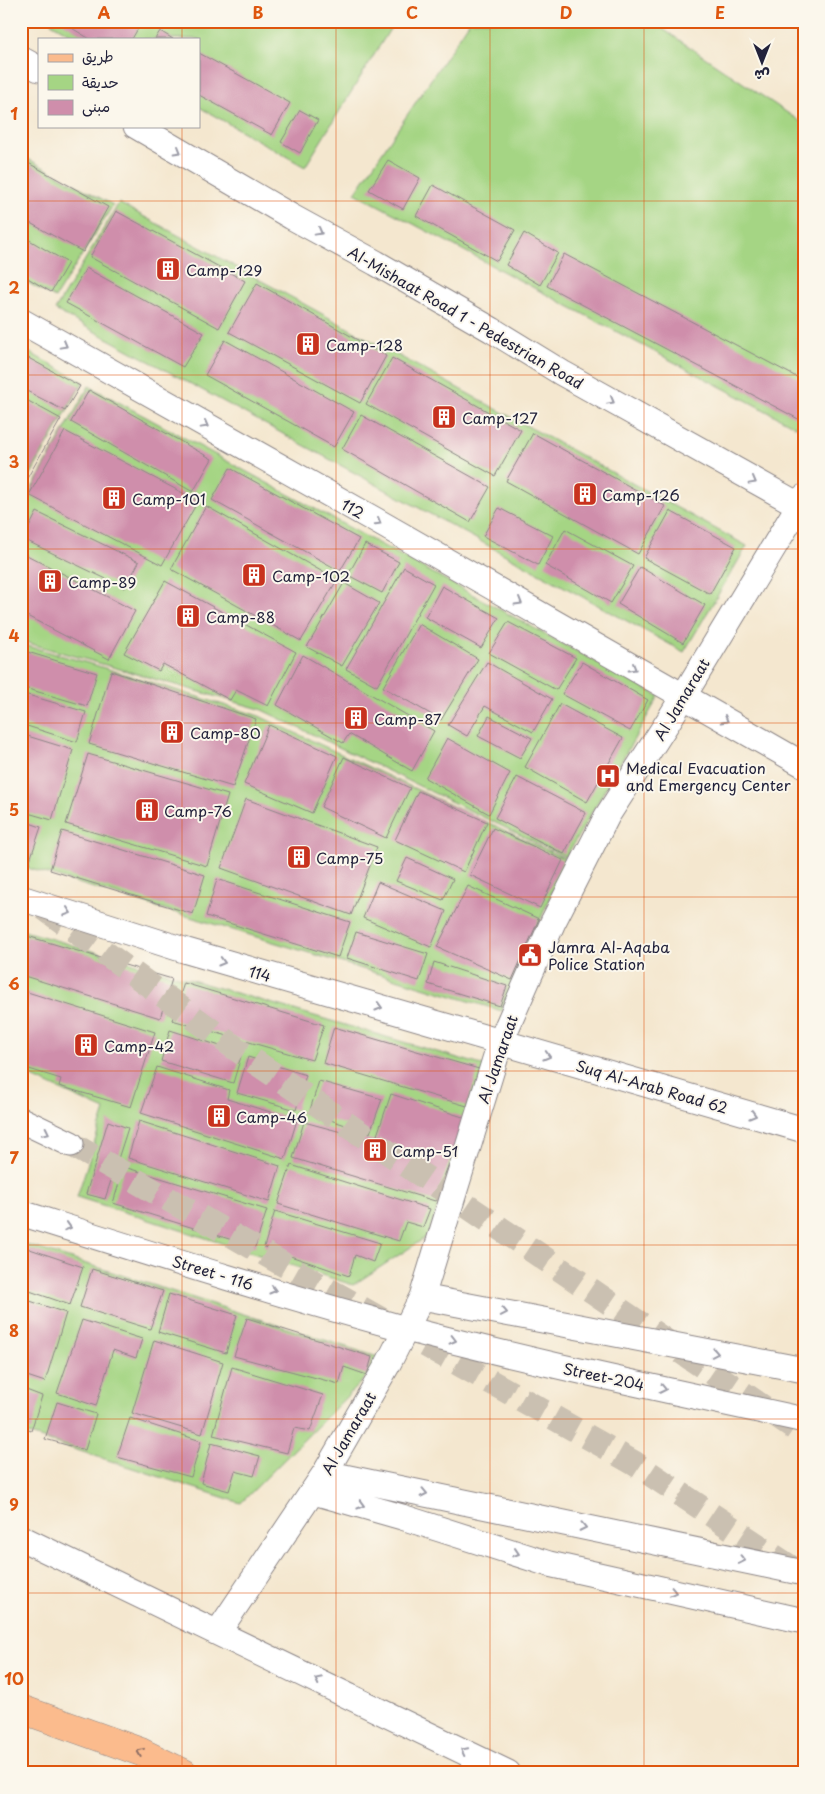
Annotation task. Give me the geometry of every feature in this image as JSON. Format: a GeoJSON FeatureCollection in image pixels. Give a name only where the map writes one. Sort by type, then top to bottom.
{"type":"FeatureCollection","features":[{"type":"Feature","properties":{"kind":"main road"},"geometry":{"type":"LineString","coordinates":[[21,1709],[142,1752],[184,1773]]}},
{"type":"Feature","properties":{"kind":"street"},"geometry":{"type":"LineString","coordinates":[[21,59],[38,68]]}},
{"type":"Feature","properties":{"kind":"street","name":"Al-Mishaat Road 1 - Pedestrian Road"},"geometry":{"type":"LineString","coordinates":[[139,128],[492,330],[562,374],[802,504]]}},
{"type":"Feature","properties":{"kind":"street","name":"112"},"geometry":{"type":"LineString","coordinates":[[21,322],[375,520],[804,765]]}},
{"type":"Feature","properties":{"kind":"street","name":"Al Jamaraat"},"geometry":{"type":"LineString","coordinates":[[218,1632],[319,1482],[388,1364],[422,1296],[500,1043],[553,922],[607,816],[802,504]]}},
{"type":"Feature","properties":{"kind":"street","name":"114"},"geometry":{"type":"LineString","coordinates":[[21,898],[187,951],[500,1043]]}},
{"type":"Feature","properties":{"kind":"street","name":"Suq Al-Arab Road 62"},"geometry":{"type":"LineString","coordinates":[[500,1043],[804,1130]]}},
{"type":"Feature","properties":{"kind":"street"},"geometry":{"type":"LineString","coordinates":[[21,1120],[71,1144]]}},
{"type":"Feature","properties":{"kind":"street","name":"Street - 116"},"geometry":{"type":"LineString","coordinates":[[21,1213],[250,1284],[406,1328]]}},
{"type":"Feature","properties":{"kind":"street"},"geometry":{"type":"LineString","coordinates":[[422,1296],[804,1370]]}},
{"type":"Feature","properties":{"kind":"street","name":"Street-204"},"geometry":{"type":"LineString","coordinates":[[406,1328],[555,1365],[804,1420]]}},
{"type":"Feature","properties":{"kind":"street"},"geometry":{"type":"LineString","coordinates":[[319,1482],[804,1573]]}},
{"type":"Feature","properties":{"kind":"street"},"geometry":{"type":"LineString","coordinates":[[319,1482],[402,1517],[549,1564],[804,1621]]}},
{"type":"Feature","properties":{"kind":"street"},"geometry":{"type":"LineString","coordinates":[[21,1538],[508,1773]]}},
{"type":"Feature","properties":{"kind":"green space"},"geometry":{"type":"Polygon","coordinates":[[[52,21],[395,21],[305,167],[200,108],[200,38],[77,38],[51,23],[52,21]]]}},
{"type":"Feature","properties":{"kind":"green space"},"geometry":{"type":"Polygon","coordinates":[[[470,21],[651,21],[804,124],[804,431],[355,193],[470,21]]]}},
{"type":"Feature","properties":{"kind":"green space"},"geometry":{"type":"Polygon","coordinates":[[[21,155],[113,205],[55,298],[21,279],[21,155]]]}},
{"type":"Feature","properties":{"kind":"green space"},"geometry":{"type":"Polygon","coordinates":[[[119,203],[747,546],[684,652],[55,310],[119,203]]]}},
{"type":"Feature","properties":{"kind":"green space"},"geometry":{"type":"Polygon","coordinates":[[[21,348],[83,382],[21,492],[21,348]]]}},
{"type":"Feature","properties":{"kind":"green space"},"geometry":{"type":"Polygon","coordinates":[[[89,386],[659,696],[566,857],[260,709],[21,641],[21,508],[89,386]]]}},
{"type":"Feature","properties":{"kind":"green space"},"geometry":{"type":"Polygon","coordinates":[[[21,644],[259,716],[566,859],[502,1011],[21,866],[21,644]]]}},
{"type":"Feature","properties":{"kind":"green space"},"geometry":{"type":"Polygon","coordinates":[[[21,930],[485,1066],[428,1236],[353,1285],[77,1197],[105,1110],[21,1072],[21,930]]]}},
{"type":"Feature","properties":{"kind":"green space"},"geometry":{"type":"Polygon","coordinates":[[[21,1243],[384,1359],[241,1503],[21,1432],[21,1243]]]}},
{"type":"Feature","properties":{"kind":"building"},"geometry":{"type":"Polygon","coordinates":[[[60,21],[135,21],[140,25],[133,38],[88,38],[60,21]]]}},
{"type":"Feature","properties":{"kind":"building"},"geometry":{"type":"Polygon","coordinates":[[[160,31],[171,38],[156,38],[160,31]]]}},
{"type":"Feature","properties":{"kind":"building"},"geometry":{"type":"Polygon","coordinates":[[[200,54],[290,103],[272,135],[200,96],[200,54]]]}},
{"type":"Feature","properties":{"kind":"building"},"geometry":{"type":"Polygon","coordinates":[[[300,110],[318,120],[300,153],[281,142],[300,110]]]}},
{"type":"Feature","properties":{"kind":"building"},"geometry":{"type":"Polygon","coordinates":[[[21,159],[108,207],[83,252],[21,218],[21,159]]]}},
{"type":"Feature","properties":{"kind":"building"},"geometry":{"type":"Polygon","coordinates":[[[388,160],[420,178],[403,209],[369,190],[388,160]]]}},
{"type":"Feature","properties":{"kind":"building"},"geometry":{"type":"Polygon","coordinates":[[[433,185],[515,230],[497,261],[416,216],[433,185]]]}},
{"type":"Feature","properties":{"kind":"building","name":"Camp-129"},"geometry":{"type":"Polygon","coordinates":[[[116,211],[245,281],[219,328],[90,257],[116,211]]]}},
{"type":"Feature","properties":{"kind":"building"},"geometry":{"type":"Polygon","coordinates":[[[524,233],[558,253],[540,285],[506,265],[524,233]]]}},
{"type":"Feature","properties":{"kind":"building"},"geometry":{"type":"Polygon","coordinates":[[[21,235],[68,263],[51,292],[21,274],[21,235]]]}},
{"type":"Feature","properties":{"kind":"building"},"geometry":{"type":"Polygon","coordinates":[[[564,254],[804,381],[804,422],[547,286],[564,254]]]}},
{"type":"Feature","properties":{"kind":"building"},"geometry":{"type":"Polygon","coordinates":[[[86,268],[204,333],[183,367],[66,303],[86,268]]]}},
{"type":"Feature","properties":{"kind":"building","name":"Camp-128"},"geometry":{"type":"Polygon","coordinates":[[[257,283],[386,356],[360,403],[229,332],[257,283]]]}},
{"type":"Feature","properties":{"kind":"building"},"geometry":{"type":"Polygon","coordinates":[[[225,340],[354,412],[334,447],[205,375],[225,340]]]}},
{"type":"Feature","properties":{"kind":"building"},"geometry":{"type":"Polygon","coordinates":[[[21,354],[80,386],[65,411],[21,388],[21,354]]]}},
{"type":"Feature","properties":{"kind":"building","name":"Camp-127"},"geometry":{"type":"Polygon","coordinates":[[[392,358],[521,430],[495,476],[366,404],[392,358]]]}},
{"type":"Feature","properties":{"kind":"building"},"geometry":{"type":"Polygon","coordinates":[[[89,390],[212,459],[193,492],[71,422],[89,390]]]}},
{"type":"Feature","properties":{"kind":"building"},"geometry":{"type":"Polygon","coordinates":[[[21,397],[61,419],[21,489],[21,397]]]}},
{"type":"Feature","properties":{"kind":"building"},"geometry":{"type":"Polygon","coordinates":[[[361,415],[490,487],[470,522],[342,449],[361,415]]]}},
{"type":"Feature","properties":{"kind":"building","name":"Camp-101"},"geometry":{"type":"Polygon","coordinates":[[[65,431],[198,501],[162,565],[29,495],[65,431]]]}},
{"type":"Feature","properties":{"kind":"building","name":"Camp-126"},"geometry":{"type":"Polygon","coordinates":[[[533,433],[665,506],[638,554],[506,481],[533,433]]]}},
{"type":"Feature","properties":{"kind":"building"},"geometry":{"type":"Polygon","coordinates":[[[230,468],[359,539],[340,571],[212,500],[230,468]]]}},
{"type":"Feature","properties":{"kind":"building","name":"Camp-102"},"geometry":{"type":"Polygon","coordinates":[[[206,506],[337,580],[301,641],[171,569],[206,506]]]}},
{"type":"Feature","properties":{"kind":"building"},"geometry":{"type":"Polygon","coordinates":[[[499,508],[553,536],[538,565],[483,536],[499,508]]]}},
{"type":"Feature","properties":{"kind":"building"},"geometry":{"type":"Polygon","coordinates":[[[670,511],[736,547],[710,594],[644,558],[670,511]]]}},
{"type":"Feature","properties":{"kind":"building"},"geometry":{"type":"Polygon","coordinates":[[[37,512],[139,562],[125,588],[23,539],[37,512]]]}},
{"type":"Feature","properties":{"kind":"building"},"geometry":{"type":"Polygon","coordinates":[[[565,529],[633,566],[611,603],[545,565],[565,529]]]}},
{"type":"Feature","properties":{"kind":"building"},"geometry":{"type":"Polygon","coordinates":[[[365,544],[399,562],[382,593],[348,575],[365,544]]]}},
{"type":"Feature","properties":{"kind":"building","name":"Camp-89"},"geometry":{"type":"Polygon","coordinates":[[[21,552],[135,611],[109,659],[27,616],[21,626],[21,552]]]}},
{"type":"Feature","properties":{"kind":"building"},"geometry":{"type":"Polygon","coordinates":[[[404,567],[434,584],[377,686],[346,669],[404,567]]]}},
{"type":"Feature","properties":{"kind":"building"},"geometry":{"type":"Polygon","coordinates":[[[640,567],[705,605],[683,643],[618,604],[640,567]]]}},
{"type":"Feature","properties":{"kind":"building","name":"Camp-88"},"geometry":{"type":"Polygon","coordinates":[[[165,581],[296,652],[268,706],[236,690],[230,700],[163,664],[159,671],[124,653],[165,581]]]}},
{"type":"Feature","properties":{"kind":"building"},"geometry":{"type":"Polygon","coordinates":[[[344,583],[379,603],[342,666],[307,647],[344,583]]]}},
{"type":"Feature","properties":{"kind":"building"},"geometry":{"type":"Polygon","coordinates":[[[442,586],[499,618],[481,648],[425,617],[442,586]]]}},
{"type":"Feature","properties":{"kind":"building"},"geometry":{"type":"Polygon","coordinates":[[[508,622],[576,658],[556,690],[489,653],[508,622]]]}},
{"type":"Feature","properties":{"kind":"building"},"geometry":{"type":"Polygon","coordinates":[[[419,624],[478,659],[441,720],[383,687],[419,624]]]}},
{"type":"Feature","properties":{"kind":"building"},"geometry":{"type":"Polygon","coordinates":[[[21,650],[97,673],[87,706],[21,687],[21,650]]]}},
{"type":"Feature","properties":{"kind":"building","name":"Camp-87"},"geometry":{"type":"Polygon","coordinates":[[[303,655],[434,731],[412,771],[349,734],[343,743],[277,705],[303,655]]]}},
{"type":"Feature","properties":{"kind":"building"},"geometry":{"type":"Polygon","coordinates":[[[487,662],[552,699],[533,732],[485,706],[467,736],[448,725],[487,662]]]}},
{"type":"Feature","properties":{"kind":"building"},"geometry":{"type":"Polygon","coordinates":[[[582,662],[648,700],[630,731],[562,694],[582,662]]]}},
{"type":"Feature","properties":{"kind":"building","name":"Camp-80"},"geometry":{"type":"Polygon","coordinates":[[[111,671],[256,719],[233,787],[89,744],[111,671]]]}},
{"type":"Feature","properties":{"kind":"building"},"geometry":{"type":"Polygon","coordinates":[[[21,693],[86,712],[77,742],[21,724],[21,693]]]}},
{"type":"Feature","properties":{"kind":"building"},"geometry":{"type":"Polygon","coordinates":[[[560,704],[623,738],[587,802],[525,767],[560,704]]]}},
{"type":"Feature","properties":{"kind":"building"},"geometry":{"type":"Polygon","coordinates":[[[489,716],[532,738],[520,758],[478,736],[489,716]]]}},
{"type":"Feature","properties":{"kind":"building"},"geometry":{"type":"Polygon","coordinates":[[[269,725],[337,756],[312,813],[244,784],[269,725]]]}},
{"type":"Feature","properties":{"kind":"building"},"geometry":{"type":"Polygon","coordinates":[[[21,734],[73,750],[52,820],[21,811],[21,734]]]}},
{"type":"Feature","properties":{"kind":"building"},"geometry":{"type":"Polygon","coordinates":[[[447,738],[510,773],[489,814],[425,778],[447,738]]]}},
{"type":"Feature","properties":{"kind":"building","name":"Camp-76"},"geometry":{"type":"Polygon","coordinates":[[[88,754],[228,795],[207,866],[66,824],[88,754]]]}},
{"type":"Feature","properties":{"kind":"building"},"geometry":{"type":"Polygon","coordinates":[[[344,757],[410,788],[386,838],[321,807],[344,757]]]}},
{"type":"Feature","properties":{"kind":"building"},"geometry":{"type":"Polygon","coordinates":[[[517,777],[586,813],[564,854],[495,818],[517,777]]]}},
{"type":"Feature","properties":{"kind":"building"},"geometry":{"type":"Polygon","coordinates":[[[418,791],[487,822],[464,872],[395,840],[418,791]]]}},
{"type":"Feature","properties":{"kind":"building","name":"Camp-75"},"geometry":{"type":"Polygon","coordinates":[[[246,799],[377,847],[351,915],[221,868],[246,799]]]}},
{"type":"Feature","properties":{"kind":"building"},"geometry":{"type":"Polygon","coordinates":[[[21,820],[41,827],[28,866],[21,863],[21,820]]]}},
{"type":"Feature","properties":{"kind":"building"},"geometry":{"type":"Polygon","coordinates":[[[493,828],[563,860],[540,908],[470,875],[493,828]]]}},
{"type":"Feature","properties":{"kind":"building"},"geometry":{"type":"Polygon","coordinates":[[[62,831],[205,875],[193,914],[50,870],[62,831]]]}},
{"type":"Feature","properties":{"kind":"building"},"geometry":{"type":"Polygon","coordinates":[[[407,858],[453,879],[443,900],[396,881],[407,858]]]}},
{"type":"Feature","properties":{"kind":"building"},"geometry":{"type":"Polygon","coordinates":[[[217,879],[350,922],[338,957],[206,916],[217,879]]]}},
{"type":"Feature","properties":{"kind":"building"},"geometry":{"type":"Polygon","coordinates":[[[378,882],[446,911],[431,947],[363,918],[378,882]]]}},
{"type":"Feature","properties":{"kind":"building"},"geometry":{"type":"Polygon","coordinates":[[[468,886],[539,919],[512,980],[437,947],[468,886]]]}},
{"type":"Feature","properties":{"kind":"building"},"geometry":{"type":"Polygon","coordinates":[[[356,932],[428,954],[419,981],[347,958],[356,932]]]}},
{"type":"Feature","properties":{"kind":"building"},"geometry":{"type":"Polygon","coordinates":[[[27,936],[172,979],[160,1018],[21,975],[21,956],[27,936]]]}},
{"type":"Feature","properties":{"kind":"building"},"geometry":{"type":"Polygon","coordinates":[[[434,962],[507,986],[500,1006],[428,984],[434,962]]]}},
{"type":"Feature","properties":{"kind":"building"},"geometry":{"type":"Polygon","coordinates":[[[184,983],[324,1025],[312,1060],[172,1020],[184,983]]]}},
{"type":"Feature","properties":{"kind":"building","name":"Camp-42"},"geometry":{"type":"Polygon","coordinates":[[[21,990],[155,1032],[131,1107],[59,1086],[61,1079],[26,1068],[29,1060],[21,1057],[21,990]]]}},
{"type":"Feature","properties":{"kind":"building"},"geometry":{"type":"Polygon","coordinates":[[[334,1027],[479,1069],[467,1106],[323,1063],[334,1027]]]}},
{"type":"Feature","properties":{"kind":"building"},"geometry":{"type":"Polygon","coordinates":[[[170,1030],[242,1053],[233,1083],[161,1061],[170,1030]]]}},
{"type":"Feature","properties":{"kind":"building"},"geometry":{"type":"Polygon","coordinates":[[[248,1057],[306,1075],[296,1110],[237,1093],[248,1057]]]}},
{"type":"Feature","properties":{"kind":"building","name":"Camp-46"},"geometry":{"type":"Polygon","coordinates":[[[157,1067],[229,1090],[227,1099],[297,1120],[285,1159],[141,1113],[157,1067]]]}},
{"type":"Feature","properties":{"kind":"building"},"geometry":{"type":"Polygon","coordinates":[[[319,1081],[382,1099],[370,1133],[309,1113],[319,1081]]]}},
{"type":"Feature","properties":{"kind":"building","name":"Camp-51"},"geometry":{"type":"Polygon","coordinates":[[[391,1094],[466,1118],[435,1201],[293,1158],[304,1122],[375,1141],[391,1094]]]}},
{"type":"Feature","properties":{"kind":"building"},"geometry":{"type":"Polygon","coordinates":[[[108,1121],[128,1128],[105,1199],[86,1194],[108,1121]]]}},
{"type":"Feature","properties":{"kind":"building"},"geometry":{"type":"Polygon","coordinates":[[[139,1121],[280,1166],[269,1202],[128,1158],[139,1121]]]}},
{"type":"Feature","properties":{"kind":"building"},"geometry":{"type":"Polygon","coordinates":[[[291,1165],[430,1209],[423,1227],[406,1222],[399,1241],[278,1204],[291,1165]]]}},
{"type":"Feature","properties":{"kind":"building"},"geometry":{"type":"Polygon","coordinates":[[[124,1167],[267,1210],[255,1247],[113,1203],[124,1167]]]}},
{"type":"Feature","properties":{"kind":"building"},"geometry":{"type":"Polygon","coordinates":[[[275,1211],[380,1243],[373,1262],[355,1255],[349,1276],[264,1247],[275,1211]]]}},
{"type":"Feature","properties":{"kind":"building"},"geometry":{"type":"Polygon","coordinates":[[[21,1246],[83,1267],[70,1305],[21,1288],[21,1246]]]}},
{"type":"Feature","properties":{"kind":"building"},"geometry":{"type":"Polygon","coordinates":[[[92,1269],[163,1291],[150,1329],[80,1307],[92,1269]]]}},
{"type":"Feature","properties":{"kind":"building"},"geometry":{"type":"Polygon","coordinates":[[[169,1294],[237,1315],[226,1353],[158,1332],[169,1294]]]}},
{"type":"Feature","properties":{"kind":"building"},"geometry":{"type":"Polygon","coordinates":[[[21,1298],[66,1313],[45,1382],[21,1374],[21,1298]]]}},
{"type":"Feature","properties":{"kind":"building"},"geometry":{"type":"Polygon","coordinates":[[[247,1318],[372,1357],[367,1375],[344,1367],[339,1384],[234,1356],[247,1318]]]}},
{"type":"Feature","properties":{"kind":"building"},"geometry":{"type":"Polygon","coordinates":[[[82,1320],[142,1339],[136,1358],[113,1350],[96,1406],[57,1393],[82,1320]]]}},
{"type":"Feature","properties":{"kind":"building"},"geometry":{"type":"Polygon","coordinates":[[[154,1340],[223,1362],[202,1434],[132,1413],[154,1340]]]}},
{"type":"Feature","properties":{"kind":"building"},"geometry":{"type":"Polygon","coordinates":[[[232,1367],[323,1395],[310,1431],[294,1428],[287,1453],[213,1435],[232,1367]]]}},
{"type":"Feature","properties":{"kind":"building"},"geometry":{"type":"Polygon","coordinates":[[[21,1388],[42,1396],[31,1431],[21,1427],[21,1388]]]}},
{"type":"Feature","properties":{"kind":"building"},"geometry":{"type":"Polygon","coordinates":[[[57,1402],[96,1414],[85,1450],[45,1439],[57,1402]]]}},
{"type":"Feature","properties":{"kind":"building"},"geometry":{"type":"Polygon","coordinates":[[[130,1418],[201,1441],[191,1477],[117,1457],[130,1418]]]}},
{"type":"Feature","properties":{"kind":"building"},"geometry":{"type":"Polygon","coordinates":[[[211,1443],[260,1456],[254,1476],[235,1471],[229,1491],[201,1483],[211,1443]]]}},
{"type":"Feature","properties":{"kind":"tunnel"},"geometry":{"type":"LineString","coordinates":[[44,908],[242,1053],[804,1435]]}},
{"type":"Feature","properties":{"kind":"tunnel"},"geometry":{"type":"LineString","coordinates":[[71,1144],[634,1463],[796,1571]]}},
{"type":"Feature","properties":{"kind":"place","name":"Camp-129"},"geometry":{"type":"Point","coordinates":[168,269]}},
{"type":"Feature","properties":{"kind":"place","name":"Camp-128"},"geometry":{"type":"Point","coordinates":[308,344]}},
{"type":"Feature","properties":{"kind":"place","name":"Camp-127"},"geometry":{"type":"Point","coordinates":[444,417]}},
{"type":"Feature","properties":{"kind":"place","name":"Camp-126"},"geometry":{"type":"Point","coordinates":[585,494]}},
{"type":"Feature","properties":{"kind":"place","name":"Camp-101"},"geometry":{"type":"Point","coordinates":[114,498]}},
{"type":"Feature","properties":{"kind":"place","name":"Camp-102"},"geometry":{"type":"Point","coordinates":[254,575]}},
{"type":"Feature","properties":{"kind":"place","name":"Camp-89"},"geometry":{"type":"Point","coordinates":[50,581]}},
{"type":"Feature","properties":{"kind":"place","name":"Camp-88"},"geometry":{"type":"Point","coordinates":[188,616]}},
{"type":"Feature","properties":{"kind":"place","name":"Camp-87"},"geometry":{"type":"Point","coordinates":[356,718]}},
{"type":"Feature","properties":{"kind":"place","name":"Camp-80"},"geometry":{"type":"Point","coordinates":[172,732]}},
{"type":"Feature","properties":{"kind":"place","name":"Medical Evacuation and Emergency Center"},"geometry":{"type":"Point","coordinates":[608,776]}},
{"type":"Feature","properties":{"kind":"place","name":"Camp-76"},"geometry":{"type":"Point","coordinates":[147,810]}},
{"type":"Feature","properties":{"kind":"place","name":"Camp-75"},"geometry":{"type":"Point","coordinates":[299,857]}},
{"type":"Feature","properties":{"kind":"place","name":"Jamra Al-Aqaba Police Station"},"geometry":{"type":"Point","coordinates":[530,955]}},
{"type":"Feature","properties":{"kind":"place","name":"Camp-42"},"geometry":{"type":"Point","coordinates":[86,1045]}},
{"type":"Feature","properties":{"kind":"place","name":"Camp-46"},"geometry":{"type":"Point","coordinates":[219,1116]}},
{"type":"Feature","properties":{"kind":"place","name":"Camp-51"},"geometry":{"type":"Point","coordinates":[375,1150]}}]}
